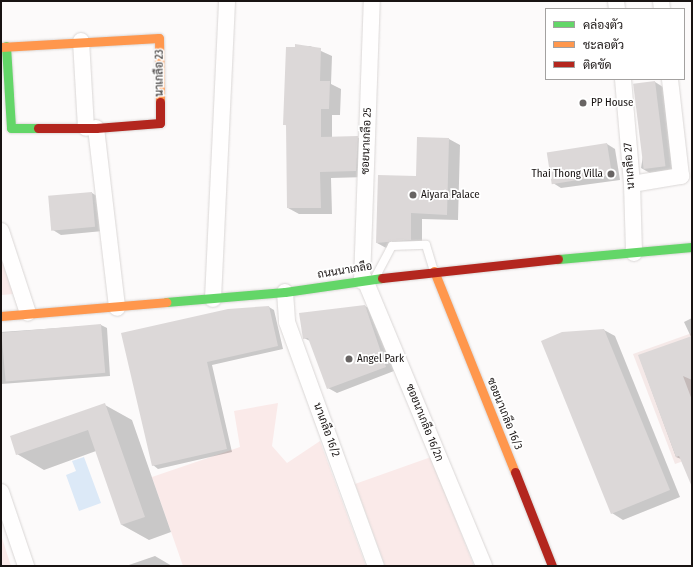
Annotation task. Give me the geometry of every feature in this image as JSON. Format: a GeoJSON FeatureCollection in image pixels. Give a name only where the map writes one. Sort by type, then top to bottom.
{"type":"FeatureCollection","features":[{"type":"Feature","properties":{"kind":"street"},"geometry":{"type":"LineString","coordinates":[[213,299],[227,1]]}},
{"type":"Feature","properties":{"kind":"street","name":"ซอยนาเกลือ 25"},"geometry":{"type":"LineString","coordinates":[[367,279],[372,1]]}},
{"type":"Feature","properties":{"kind":"street","name":"นาเกลือ 23"},"geometry":{"type":"LineString","coordinates":[[159,38],[160,123],[91,128],[11,128],[4,46],[82,41],[159,38]]}},
{"type":"Feature","properties":{"kind":"street"},"geometry":{"type":"LineString","coordinates":[[82,41],[91,128],[117,308]]}},
{"type":"Feature","properties":{"kind":"street","name":"นาเกลือ 27"},"geometry":{"type":"LineString","coordinates":[[623,80],[632,184],[634,253]]}},
{"type":"Feature","properties":{"kind":"street"},"geometry":{"type":"LineString","coordinates":[[632,184],[681,176],[670,80]]}},
{"type":"Feature","properties":{"kind":"street"},"geometry":{"type":"LineString","coordinates":[[1,230],[28,313]]}},
{"type":"Feature","properties":{"kind":"street","name":"ถนนนาเกลือ"},"geometry":{"type":"LineString","coordinates":[[1,316],[117,308],[285,292],[367,279],[434,271],[692,247]]}},
{"type":"Feature","properties":{"kind":"street","name":"ซอยนาเกลือ 16/3"},"geometry":{"type":"LineString","coordinates":[[434,271],[552,566]]}},
{"type":"Feature","properties":{"kind":"street","name":"ซอยนาเกลือ 16/2ก"},"geometry":{"type":"LineString","coordinates":[[367,279],[484,566]]}},
{"type":"Feature","properties":{"kind":"street","name":"นาเกลือ 16/2"},"geometry":{"type":"LineString","coordinates":[[285,292],[287,322],[376,566]]}},
{"type":"Feature","properties":{"kind":"street"},"geometry":{"type":"LineString","coordinates":[[1,492],[26,566]]}},
{"type":"Feature","properties":{"kind":"lane"},"geometry":{"type":"LineString","coordinates":[[367,279],[392,246],[426,245],[434,271]]}},
{"type":"Feature","properties":{"kind":"shaded area"},"geometry":{"type":"Polygon","coordinates":[[[1,259],[14,294],[1,295],[1,259]]]}},
{"type":"Feature","properties":{"kind":"shaded area"},"geometry":{"type":"Polygon","coordinates":[[[692,333],[692,458],[675,464],[633,354],[692,333]]]}},
{"type":"Feature","properties":{"kind":"shaded area"},"geometry":{"type":"Polygon","coordinates":[[[278,403],[272,446],[287,463],[320,441],[366,566],[183,566],[152,477],[240,447],[234,411],[278,403]]]}},
{"type":"Feature","properties":{"kind":"shaded area"},"geometry":{"type":"Polygon","coordinates":[[[431,457],[474,566],[385,566],[355,484],[431,457]]]}},
{"type":"Feature","properties":{"kind":"shaded area"},"geometry":{"type":"Polygon","coordinates":[[[1,535],[11,566],[1,566],[1,535]]]}},
{"type":"Feature","properties":{"kind":"water"},"geometry":{"type":"Polygon","coordinates":[[[84,457],[101,503],[79,511],[66,475],[76,471],[72,461],[84,457]]]}},
{"type":"Feature","properties":{"kind":"building"},"geometry":{"type":"Polygon","coordinates":[[[295,44],[321,48],[320,81],[330,81],[329,109],[321,109],[321,137],[358,136],[356,171],[320,172],[321,208],[287,208],[286,125],[283,125],[286,47],[295,47],[295,44]]]}},
{"type":"Feature","properties":{"kind":"building"},"geometry":{"type":"Polygon","coordinates":[[[655,81],[665,166],[644,169],[633,84],[655,81]]]}},
{"type":"Feature","properties":{"kind":"building","name":"Aiyara Palace"},"geometry":{"type":"Polygon","coordinates":[[[417,137],[449,138],[447,215],[411,213],[411,240],[376,243],[378,175],[416,176],[417,137]]]}},
{"type":"Feature","properties":{"kind":"building"},"geometry":{"type":"Polygon","coordinates":[[[607,143],[612,175],[552,184],[547,153],[607,143]]]}},
{"type":"Feature","properties":{"kind":"building"},"geometry":{"type":"Polygon","coordinates":[[[92,192],[95,227],[51,231],[48,196],[92,192]]]}},
{"type":"Feature","properties":{"kind":"building"},"geometry":{"type":"Polygon","coordinates":[[[365,305],[386,367],[327,389],[308,338],[303,339],[299,313],[365,305]]]}},
{"type":"Feature","properties":{"kind":"building"},"geometry":{"type":"Polygon","coordinates":[[[269,306],[278,346],[207,362],[227,449],[152,466],[121,333],[228,309],[269,306]]]}},
{"type":"Feature","properties":{"kind":"building"},"geometry":{"type":"Polygon","coordinates":[[[101,324],[105,373],[6,382],[1,333],[101,324]]]}},
{"type":"Feature","properties":{"kind":"building"},"geometry":{"type":"Polygon","coordinates":[[[604,329],[670,490],[611,514],[541,341],[562,332],[604,329]]]}},
{"type":"Feature","properties":{"kind":"building"},"geometry":{"type":"Polygon","coordinates":[[[692,336],[692,380],[683,376],[692,400],[692,487],[679,456],[676,457],[638,355],[692,336]]]}},
{"type":"Feature","properties":{"kind":"building"},"geometry":{"type":"Polygon","coordinates":[[[105,403],[145,517],[121,525],[88,430],[16,455],[10,436],[105,403]]]}},
{"type":"Feature","properties":{"kind":"traffic: fast"},"geometry":{"type":"LineString","coordinates":[[6,46],[11,128],[38,128]]}},
{"type":"Feature","properties":{"kind":"traffic: fast"},"geometry":{"type":"LineString","coordinates":[[558,259],[692,247]]}},
{"type":"Feature","properties":{"kind":"traffic: fast"},"geometry":{"type":"LineString","coordinates":[[166,302],[285,292],[382,278]]}},
{"type":"Feature","properties":{"kind":"traffic: slow"},"geometry":{"type":"LineString","coordinates":[[1,47],[159,38],[160,102]]}},
{"type":"Feature","properties":{"kind":"traffic: slow"},"geometry":{"type":"LineString","coordinates":[[434,271],[515,472]]}},
{"type":"Feature","properties":{"kind":"traffic: slow"},"geometry":{"type":"LineString","coordinates":[[1,316],[166,302]]}},
{"type":"Feature","properties":{"kind":"traffic: jam"},"geometry":{"type":"LineString","coordinates":[[38,128],[96,128],[160,123],[160,102]]}},
{"type":"Feature","properties":{"kind":"traffic: jam"},"geometry":{"type":"LineString","coordinates":[[382,278],[558,259]]}},
{"type":"Feature","properties":{"kind":"traffic: jam"},"geometry":{"type":"LineString","coordinates":[[515,472],[552,566]]}},
{"type":"Feature","properties":{"kind":"place","name":"PP House"},"geometry":{"type":"Point","coordinates":[583,103]}},
{"type":"Feature","properties":{"kind":"place","name":"Thai Thong Villa"},"geometry":{"type":"Point","coordinates":[611,174]}},
{"type":"Feature","properties":{"kind":"place","name":"Aiyara Palace"},"geometry":{"type":"Point","coordinates":[413,195]}},
{"type":"Feature","properties":{"kind":"place","name":"Angel Park"},"geometry":{"type":"Point","coordinates":[349,359]}}]}
